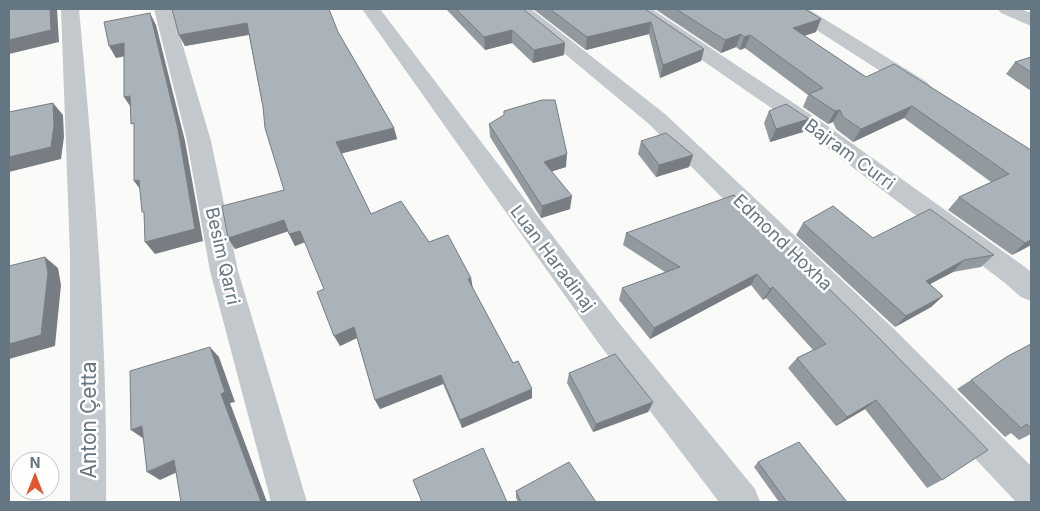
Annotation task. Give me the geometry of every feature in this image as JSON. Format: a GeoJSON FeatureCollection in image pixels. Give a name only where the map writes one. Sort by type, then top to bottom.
{"type":"FeatureCollection","features":[{"type":"Feature","properties":{"kind":"street","name":"Anton Çetta"},"geometry":{"type":"LineString","coordinates":[[70,9],[76,84],[87,337],[88,502]]}},
{"type":"Feature","properties":{"kind":"street","name":"Besim Qarri"},"geometry":{"type":"LineString","coordinates":[[164,9],[199,141],[224,271],[289,502]]}},
{"type":"Feature","properties":{"kind":"street","name":"Luan Haradinaj"},"geometry":{"type":"LineString","coordinates":[[371,9],[608,332],[742,502]]}},
{"type":"Feature","properties":{"kind":"street","name":"Edmond Hoxha"},"geometry":{"type":"LineString","coordinates":[[520,9],[657,119],[882,338],[1031,492]]}},
{"type":"Feature","properties":{"kind":"street","name":"Bajram Curri"},"geometry":{"type":"LineString","coordinates":[[640,9],[814,127],[1015,275],[1031,289]]}},
{"type":"Feature","properties":{"kind":"street"},"geometry":{"type":"LineString","coordinates":[[796,9],[939,99]]}},
{"type":"Feature","properties":{"kind":"street"},"geometry":{"type":"LineString","coordinates":[[1008,9],[1031,20]]}},
{"type":"Feature","properties":{"kind":"building"},"geometry":{"type":"Polygon","coordinates":[[[9,9],[50,9],[51,30],[9,40],[9,9]]]}},
{"type":"Feature","properties":{"kind":"building"},"geometry":{"type":"Polygon","coordinates":[[[172,9],[329,9],[338,32],[394,128],[336,142],[371,214],[401,201],[429,242],[448,235],[471,278],[468,279],[513,363],[518,361],[532,389],[460,420],[441,375],[375,400],[354,327],[334,336],[317,292],[324,289],[300,231],[289,234],[284,220],[228,238],[222,206],[284,190],[265,128],[263,107],[247,23],[179,35],[172,9]]]}},
{"type":"Feature","properties":{"kind":"building"},"geometry":{"type":"Polygon","coordinates":[[[456,9],[523,9],[565,43],[534,50],[512,30],[484,37],[456,9]]]}},
{"type":"Feature","properties":{"kind":"building"},"geometry":{"type":"Polygon","coordinates":[[[550,9],[645,9],[704,49],[663,65],[651,22],[587,37],[550,9]]]}},
{"type":"Feature","properties":{"kind":"building"},"geometry":{"type":"Polygon","coordinates":[[[676,9],[805,9],[821,19],[793,28],[866,77],[894,64],[1031,150],[1031,240],[1025,243],[959,197],[1009,174],[912,106],[861,129],[843,117],[840,110],[835,111],[809,94],[823,88],[750,35],[744,37],[741,34],[725,40],[676,9]]]}},
{"type":"Feature","properties":{"kind":"building"},"geometry":{"type":"Polygon","coordinates":[[[150,13],[178,129],[195,229],[145,242],[144,212],[142,212],[139,180],[134,181],[134,123],[131,124],[130,96],[124,97],[124,43],[109,46],[104,22],[150,13]]]}},
{"type":"Feature","properties":{"kind":"building"},"geometry":{"type":"Polygon","coordinates":[[[1031,57],[1031,72],[1015,62],[1031,57]]]}},
{"type":"Feature","properties":{"kind":"building"},"geometry":{"type":"Polygon","coordinates":[[[542,100],[555,100],[567,154],[544,162],[572,196],[542,206],[489,124],[504,115],[504,111],[542,100]]]}},
{"type":"Feature","properties":{"kind":"building"},"geometry":{"type":"Polygon","coordinates":[[[53,103],[54,125],[51,147],[9,157],[9,112],[53,103]]]}},
{"type":"Feature","properties":{"kind":"building"},"geometry":{"type":"Polygon","coordinates":[[[786,104],[809,119],[776,129],[769,111],[786,104]]]}},
{"type":"Feature","properties":{"kind":"building"},"geometry":{"type":"Polygon","coordinates":[[[666,133],[693,155],[659,165],[641,141],[666,133]]]}},
{"type":"Feature","properties":{"kind":"building"},"geometry":{"type":"Polygon","coordinates":[[[734,195],[880,339],[988,450],[942,480],[876,400],[847,417],[797,358],[826,344],[773,287],[770,289],[757,274],[654,328],[622,288],[680,267],[626,233],[734,195]]]}},
{"type":"Feature","properties":{"kind":"building"},"geometry":{"type":"Polygon","coordinates":[[[833,206],[873,238],[930,209],[994,255],[964,260],[926,281],[943,296],[906,316],[803,223],[833,206]]]}},
{"type":"Feature","properties":{"kind":"building"},"geometry":{"type":"Polygon","coordinates":[[[45,257],[48,273],[41,335],[9,344],[9,266],[45,257]]]}},
{"type":"Feature","properties":{"kind":"building"},"geometry":{"type":"Polygon","coordinates":[[[1031,344],[1031,428],[1027,424],[1021,428],[971,380],[1008,356],[1031,344]]]}},
{"type":"Feature","properties":{"kind":"building"},"geometry":{"type":"Polygon","coordinates":[[[210,347],[225,392],[221,394],[261,502],[181,502],[174,460],[147,472],[142,426],[131,430],[130,371],[210,347]]]}},
{"type":"Feature","properties":{"kind":"building"},"geometry":{"type":"Polygon","coordinates":[[[615,354],[653,402],[596,424],[569,373],[615,354]]]}},
{"type":"Feature","properties":{"kind":"building"},"geometry":{"type":"Polygon","coordinates":[[[799,442],[847,502],[787,502],[758,462],[799,442]]]}},
{"type":"Feature","properties":{"kind":"building"},"geometry":{"type":"Polygon","coordinates":[[[483,448],[507,502],[422,502],[413,480],[483,448]]]}},
{"type":"Feature","properties":{"kind":"building"},"geometry":{"type":"Polygon","coordinates":[[[569,462],[596,502],[521,502],[516,491],[569,462]]]}}]}
